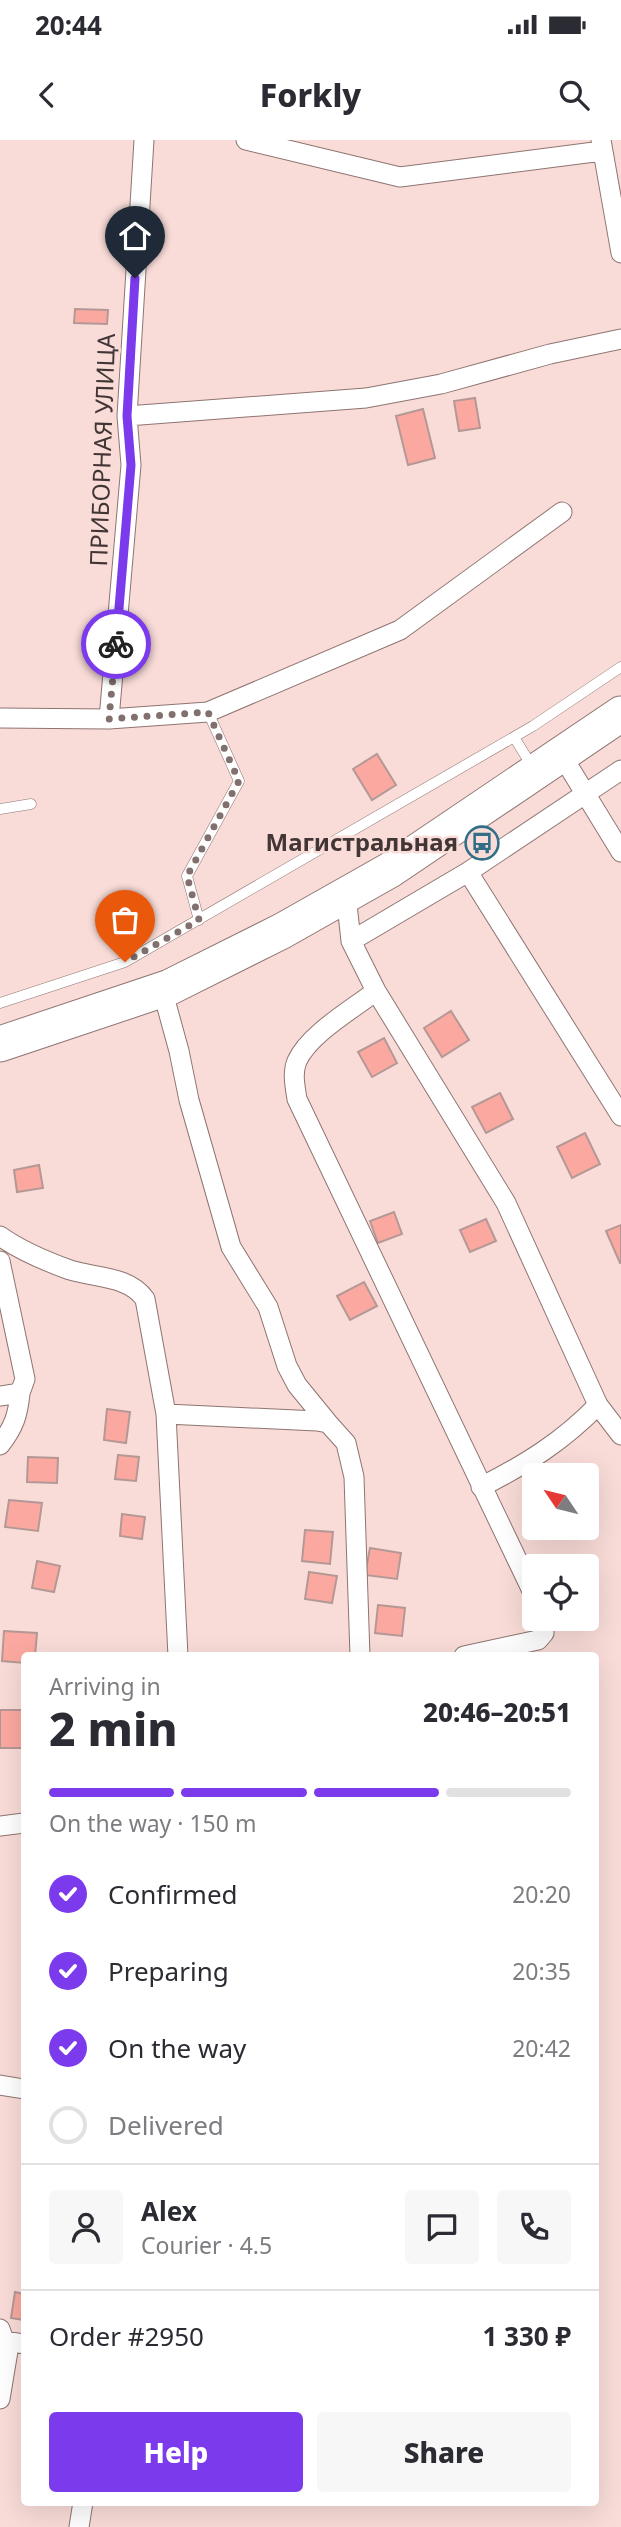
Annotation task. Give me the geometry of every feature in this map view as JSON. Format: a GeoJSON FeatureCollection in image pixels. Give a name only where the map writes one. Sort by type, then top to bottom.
{"type":"FeatureCollection","features":[{"type":"Feature","properties":{"kind":"highway"},"geometry":{"type":"LineString","coordinates":[[0,1044],[162,989],[282,931],[390,870],[621,714]]}},
{"type":"Feature","properties":{"kind":"street","name":"ПРИБОРНАЯ УЛИЦА"},"geometry":{"type":"LineString","coordinates":[[109,719],[131,465],[127,416],[144,140]]}},
{"type":"Feature","properties":{"kind":"street"},"geometry":{"type":"LineString","coordinates":[[246,140],[400,177],[601,146],[621,253]]}},
{"type":"Feature","properties":{"kind":"street"},"geometry":{"type":"LineString","coordinates":[[127,416],[366,398],[441,384],[551,354],[621,339]]}},
{"type":"Feature","properties":{"kind":"street"},"geometry":{"type":"LineString","coordinates":[[0,718],[109,719],[208,712],[400,630],[562,512]]}},
{"type":"Feature","properties":{"kind":"street"},"geometry":{"type":"LineString","coordinates":[[548,763],[586,794],[621,852]]}},
{"type":"Feature","properties":{"kind":"street"},"geometry":{"type":"LineString","coordinates":[[351,941],[468,872],[621,770]]}},
{"type":"Feature","properties":{"kind":"street"},"geometry":{"type":"LineString","coordinates":[[468,872],[621,1116]]}},
{"type":"Feature","properties":{"kind":"street"},"geometry":{"type":"LineString","coordinates":[[346,895],[351,941],[376,991],[506,1203],[598,1405],[617,1424]]}},
{"type":"Feature","properties":{"kind":"street"},"geometry":{"type":"LineString","coordinates":[[162,989],[189,1100],[231,1247],[268,1307],[287,1366],[297,1385],[346,1443],[354,1477],[360,1652]]}},
{"type":"Feature","properties":{"kind":"street"},"geometry":{"type":"LineString","coordinates":[[376,991],[308,1043],[297,1061],[293,1081],[297,1099],[522,1571]]}},
{"type":"Feature","properties":{"kind":"street"},"geometry":{"type":"LineString","coordinates":[[0,1236],[34,1256],[71,1270],[122,1281],[138,1288],[145,1299],[166,1415],[178,1652]]}},
{"type":"Feature","properties":{"kind":"street"},"geometry":{"type":"LineString","coordinates":[[0,1261],[25,1379],[10,1394],[18,1416],[0,1445]]}},
{"type":"Feature","properties":{"kind":"street"},"geometry":{"type":"LineString","coordinates":[[481,1487],[525,1465],[552,1447],[598,1405]]}},
{"type":"Feature","properties":{"kind":"street"},"geometry":{"type":"LineString","coordinates":[[166,1415],[328,1423]]}},
{"type":"Feature","properties":{"kind":"street"},"geometry":{"type":"LineString","coordinates":[[482,1652],[538,1640],[544,1631]]}},
{"type":"Feature","properties":{"kind":"street"},"geometry":{"type":"LineString","coordinates":[[0,1826],[21,1823]]}},
{"type":"Feature","properties":{"kind":"street"},"geometry":{"type":"LineString","coordinates":[[0,2085],[21,2088]]}},
{"type":"Feature","properties":{"kind":"street"},"geometry":{"type":"LineString","coordinates":[[1,2337],[21,2343]]}},
{"type":"Feature","properties":{"kind":"street"},"geometry":{"type":"LineString","coordinates":[[0,2399],[8,2351],[1,2337]]}},
{"type":"Feature","properties":{"kind":"street"},"geometry":{"type":"LineString","coordinates":[[79,2527],[82,2506]]}},
{"type":"Feature","properties":{"kind":"lane"},"geometry":{"type":"LineString","coordinates":[[0,1003],[125,962],[514,737],[621,667]]}},
{"type":"Feature","properties":{"kind":"lane"},"geometry":{"type":"LineString","coordinates":[[199,920],[187,876],[239,781],[208,712]]}},
{"type":"Feature","properties":{"kind":"lane"},"geometry":{"type":"LineString","coordinates":[[514,737],[548,763]]}},
{"type":"Feature","properties":{"kind":"lane"},"geometry":{"type":"LineString","coordinates":[[0,809],[31,804]]}},
{"type":"Feature","properties":{"kind":"building"},"geometry":{"type":"Polygon","coordinates":[[[75,309],[108,310],[107,324],[74,323],[75,309]]]}},
{"type":"Feature","properties":{"kind":"building"},"geometry":{"type":"Polygon","coordinates":[[[475,398],[480,428],[459,431],[454,401],[475,398]]]}},
{"type":"Feature","properties":{"kind":"building"},"geometry":{"type":"Polygon","coordinates":[[[423,409],[435,458],[408,465],[396,416],[423,409]]]}},
{"type":"Feature","properties":{"kind":"building"},"geometry":{"type":"Polygon","coordinates":[[[377,754],[396,785],[372,800],[353,769],[377,754]]]}},
{"type":"Feature","properties":{"kind":"building"},"geometry":{"type":"Polygon","coordinates":[[[451,1011],[469,1040],[442,1057],[424,1028],[451,1011]]]}},
{"type":"Feature","properties":{"kind":"building"},"geometry":{"type":"Polygon","coordinates":[[[384,1038],[397,1063],[372,1077],[358,1052],[384,1038]]]}},
{"type":"Feature","properties":{"kind":"building"},"geometry":{"type":"Polygon","coordinates":[[[500,1093],[513,1119],[486,1133],[472,1107],[500,1093]]]}},
{"type":"Feature","properties":{"kind":"building"},"geometry":{"type":"Polygon","coordinates":[[[585,1133],[600,1164],[572,1178],[557,1147],[585,1133]]]}},
{"type":"Feature","properties":{"kind":"building"},"geometry":{"type":"Polygon","coordinates":[[[39,1165],[43,1188],[17,1192],[14,1170],[39,1165]]]}},
{"type":"Feature","properties":{"kind":"building"},"geometry":{"type":"Polygon","coordinates":[[[394,1212],[402,1234],[378,1243],[370,1221],[394,1212]]]}},
{"type":"Feature","properties":{"kind":"building"},"geometry":{"type":"Polygon","coordinates":[[[486,1219],[496,1241],[470,1252],[460,1230],[486,1219]]]}},
{"type":"Feature","properties":{"kind":"building"},"geometry":{"type":"Polygon","coordinates":[[[621,1225],[621,1263],[620,1263],[606,1231],[621,1225]]]}},
{"type":"Feature","properties":{"kind":"building"},"geometry":{"type":"Polygon","coordinates":[[[364,1282],[377,1306],[350,1320],[337,1296],[364,1282]]]}},
{"type":"Feature","properties":{"kind":"building"},"geometry":{"type":"Polygon","coordinates":[[[107,1409],[130,1412],[126,1443],[104,1440],[107,1409]]]}},
{"type":"Feature","properties":{"kind":"building"},"geometry":{"type":"Polygon","coordinates":[[[118,1455],[139,1457],[136,1481],[115,1479],[118,1455]]]}},
{"type":"Feature","properties":{"kind":"building"},"geometry":{"type":"Polygon","coordinates":[[[28,1457],[58,1458],[57,1483],[27,1482],[28,1457]]]}},
{"type":"Feature","properties":{"kind":"building"},"geometry":{"type":"Polygon","coordinates":[[[9,1500],[42,1503],[38,1531],[5,1527],[9,1500]]]}},
{"type":"Feature","properties":{"kind":"building"},"geometry":{"type":"Polygon","coordinates":[[[122,1514],[145,1517],[142,1539],[120,1536],[122,1514]]]}},
{"type":"Feature","properties":{"kind":"building"},"geometry":{"type":"Polygon","coordinates":[[[305,1530],[333,1532],[330,1564],[302,1561],[305,1530]]]}},
{"type":"Feature","properties":{"kind":"building"},"geometry":{"type":"Polygon","coordinates":[[[370,1548],[401,1553],[397,1579],[365,1575],[370,1548]]]}},
{"type":"Feature","properties":{"kind":"building"},"geometry":{"type":"Polygon","coordinates":[[[37,1561],[60,1566],[54,1592],[32,1588],[37,1561]]]}},
{"type":"Feature","properties":{"kind":"building"},"geometry":{"type":"Polygon","coordinates":[[[309,1572],[337,1576],[332,1603],[305,1599],[309,1572]]]}},
{"type":"Feature","properties":{"kind":"building"},"geometry":{"type":"Polygon","coordinates":[[[378,1605],[405,1608],[402,1636],[375,1633],[378,1605]]]}},
{"type":"Feature","properties":{"kind":"building"},"geometry":{"type":"Polygon","coordinates":[[[4,1631],[37,1633],[35,1652],[21,1652],[21,1663],[2,1661],[4,1631]]]}},
{"type":"Feature","properties":{"kind":"building"},"geometry":{"type":"Polygon","coordinates":[[[0,1710],[21,1710],[21,1748],[0,1748],[0,1710]]]}},
{"type":"Feature","properties":{"kind":"building"},"geometry":{"type":"Polygon","coordinates":[[[15,2292],[21,2293],[21,2320],[11,2318],[15,2292]]]}},
{"type":"Feature","properties":{"kind":"way so far"},"geometry":{"type":"LineString","coordinates":[[116,644],[109,719],[208,712],[239,781],[187,876],[199,920],[125,962]]}},
{"type":"Feature","properties":{"kind":"place","name":"Магистральная"},"geometry":{"type":"Point","coordinates":[482,843]}},
{"type":"Feature","properties":{"kind":"route"},"geometry":{"type":"LineString","coordinates":[[116,644],[131,465],[127,416],[135,278]]}}]}
